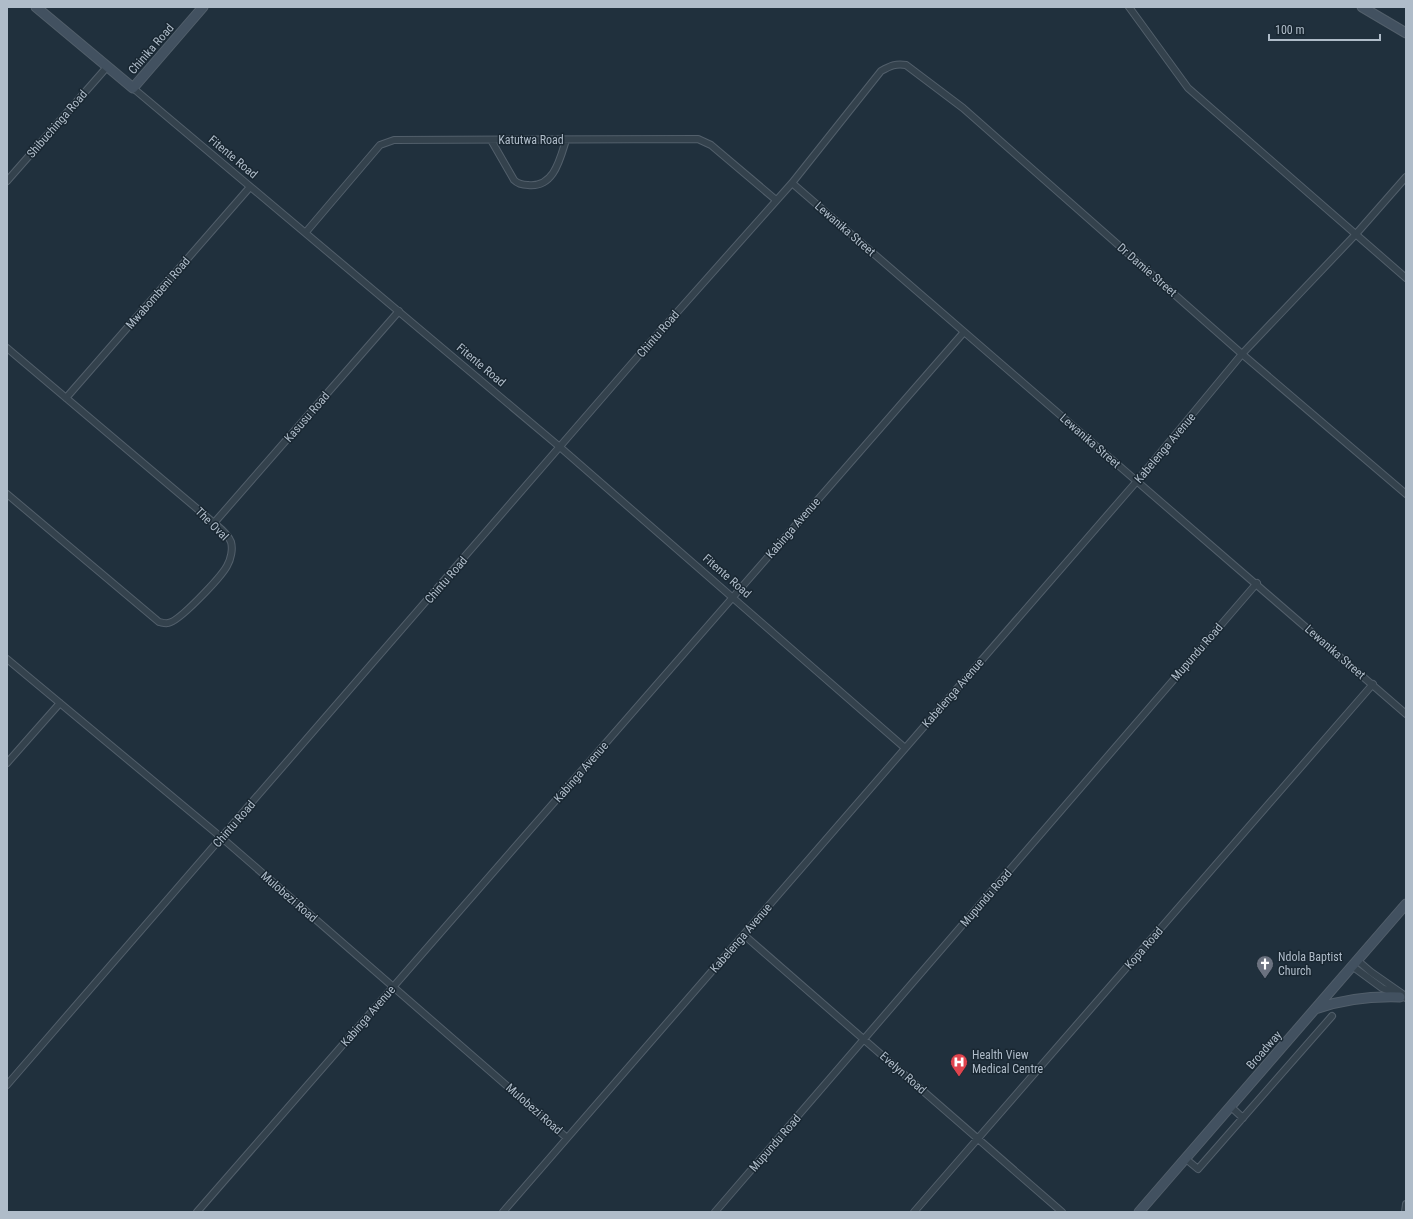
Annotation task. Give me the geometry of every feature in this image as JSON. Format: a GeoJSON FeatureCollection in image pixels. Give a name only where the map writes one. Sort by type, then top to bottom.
{"type":"FeatureCollection","features":[{"type":"Feature","properties":{"kind":"main road","name":"Fitente Road"},"geometry":{"type":"LineString","coordinates":[[36,7],[133,88]]}},
{"type":"Feature","properties":{"kind":"main road","name":"Chinika Road"},"geometry":{"type":"LineString","coordinates":[[133,88],[203,7]]}},
{"type":"Feature","properties":{"kind":"main road"},"geometry":{"type":"LineString","coordinates":[[1362,7],[1406,33]]}},
{"type":"Feature","properties":{"kind":"main road","name":"Broadway"},"geometry":{"type":"LineString","coordinates":[[1139,1212],[1406,904]]}},
{"type":"Feature","properties":{"kind":"main road"},"geometry":{"type":"LineString","coordinates":[[1315,1009],[1331,1003],[1354,998],[1404,997]]}},
{"type":"Feature","properties":{"kind":"street"},"geometry":{"type":"LineString","coordinates":[[1129,7],[1188,88],[1406,278]]}},
{"type":"Feature","properties":{"kind":"street","name":"Dr Damie Street"},"geometry":{"type":"LineString","coordinates":[[881,71],[898,64],[906,65],[963,108],[1242,354],[1406,494]]}},
{"type":"Feature","properties":{"kind":"street","name":"Shibuchinga Road"},"geometry":{"type":"LineString","coordinates":[[7,181],[107,67]]}},
{"type":"Feature","properties":{"kind":"street","name":"Chintu Road"},"geometry":{"type":"LineString","coordinates":[[7,1085],[792,183],[881,71]]}},
{"type":"Feature","properties":{"kind":"street","name":"Fitente Road"},"geometry":{"type":"LineString","coordinates":[[133,88],[561,448],[905,748]]}},
{"type":"Feature","properties":{"kind":"street","name":"Katutwa Road"},"geometry":{"type":"LineString","coordinates":[[306,232],[380,145],[388,141],[698,139],[711,145],[776,200]]}},
{"type":"Feature","properties":{"kind":"street"},"geometry":{"type":"LineString","coordinates":[[492,140],[514,180],[520,184],[530,186],[541,184],[548,180],[556,167],[566,140]]}},
{"type":"Feature","properties":{"kind":"street","name":"Kabelenga Avenue"},"geometry":{"type":"LineString","coordinates":[[507,1210],[567,1138],[1137,481],[1242,354],[1356,234],[1406,177]]}},
{"type":"Feature","properties":{"kind":"street","name":"Lewanika Street"},"geometry":{"type":"LineString","coordinates":[[792,183],[1406,714]]}},
{"type":"Feature","properties":{"kind":"street","name":"Mwabombeni Road"},"geometry":{"type":"LineString","coordinates":[[66,398],[250,187]]}},
{"type":"Feature","properties":{"kind":"street","name":"Kasusu Road"},"geometry":{"type":"LineString","coordinates":[[214,523],[399,311]]}},
{"type":"Feature","properties":{"kind":"street","name":"Kabinga Avenue"},"geometry":{"type":"LineString","coordinates":[[197,1212],[964,332]]}},
{"type":"Feature","properties":{"kind":"street","name":"The Oval"},"geometry":{"type":"LineString","coordinates":[[7,348],[225,533],[231,542],[231,554],[227,566],[192,607],[178,619],[168,623],[159,622],[7,494]]}},
{"type":"Feature","properties":{"kind":"street","name":"Mupundu Road"},"geometry":{"type":"LineString","coordinates":[[715,1212],[1256,583]]}},
{"type":"Feature","properties":{"kind":"street","name":"Mulobezi Road"},"geometry":{"type":"LineString","coordinates":[[7,659],[222,838],[567,1138]]}},
{"type":"Feature","properties":{"kind":"street","name":"Kopa Road"},"geometry":{"type":"LineString","coordinates":[[914,1212],[1373,684]]}},
{"type":"Feature","properties":{"kind":"street"},"geometry":{"type":"LineString","coordinates":[[7,763],[60,703]]}},
{"type":"Feature","properties":{"kind":"street","name":"Evelyn Road"},"geometry":{"type":"LineString","coordinates":[[744,935],[1062,1212]]}},
{"type":"Feature","properties":{"kind":"street"},"geometry":{"type":"LineString","coordinates":[[1354,963],[1370,972],[1404,997]]}},
{"type":"Feature","properties":{"kind":"street"},"geometry":{"type":"LineString","coordinates":[[1186,1159],[1198,1169],[1332,1016]]}},
{"type":"Feature","properties":{"kind":"street"},"geometry":{"type":"LineString","coordinates":[[1231,1107],[1243,1118]]}},
{"type":"Feature","properties":{"kind":"street"},"geometry":{"type":"LineString","coordinates":[[1405,1212],[1406,1204]]}},
{"type":"Feature","properties":{"kind":"place","name":"Ndola Baptist Church"},"geometry":{"type":"Point","coordinates":[1265,979]}},
{"type":"Feature","properties":{"kind":"place","name":"Health View Medical Centre"},"geometry":{"type":"Point","coordinates":[959,1077]}}]}
